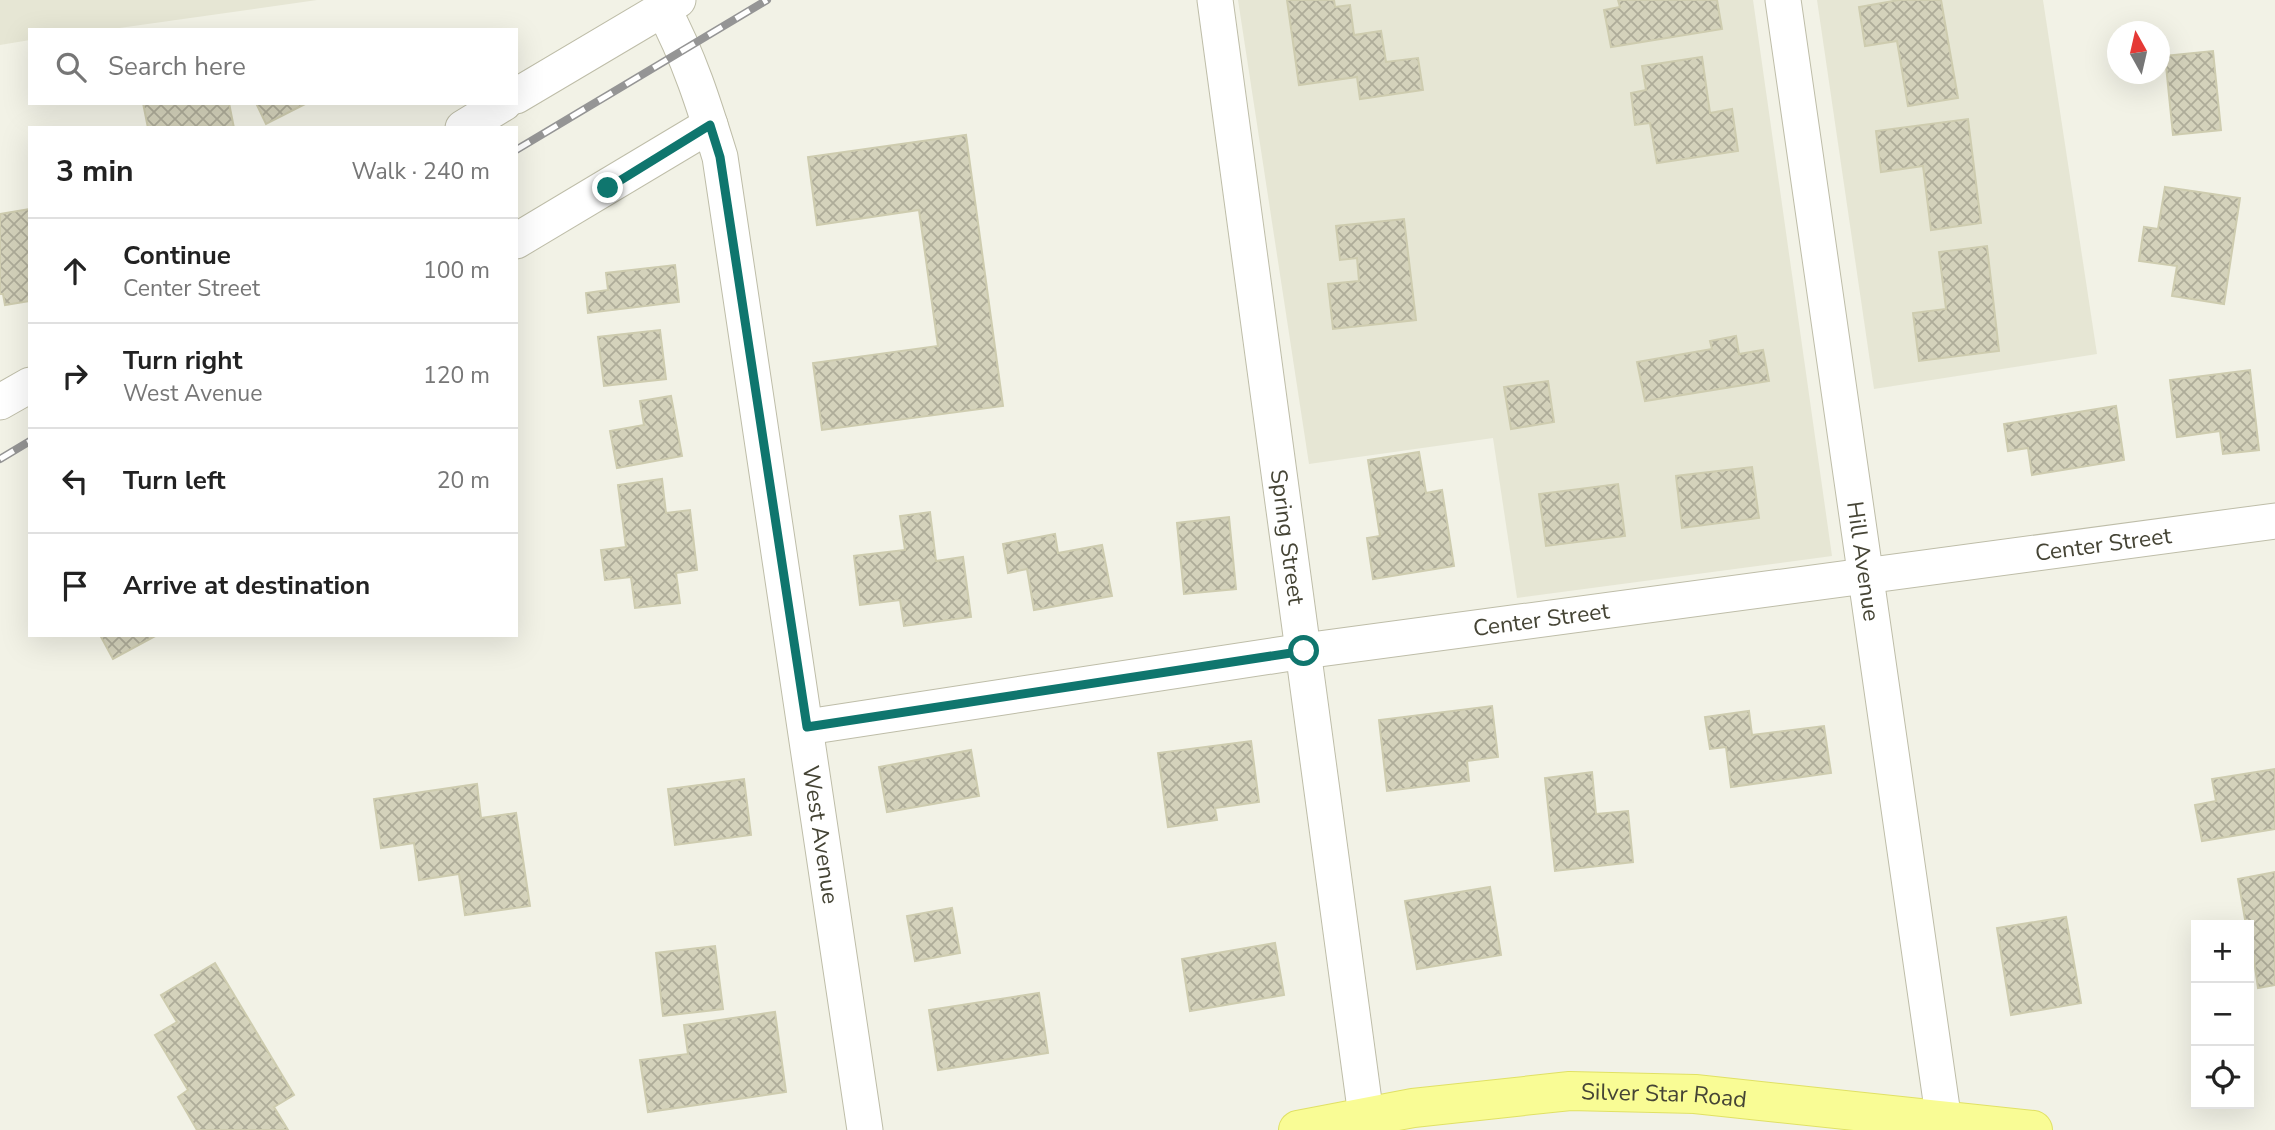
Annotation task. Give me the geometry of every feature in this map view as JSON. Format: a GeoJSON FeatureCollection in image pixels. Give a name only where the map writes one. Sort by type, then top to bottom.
{"type":"FeatureCollection","features":[{"type":"Feature","properties":{"kind":"main road","name":"Silver Star Road"},"geometry":{"type":"LineString","coordinates":[[1298,1130],[1413,1108],[1570,1091],[1695,1094],[2033,1130]]}},
{"type":"Feature","properties":{"kind":"street","name":"Spring Street"},"geometry":{"type":"LineString","coordinates":[[1215,0],[1366,1116]]}},
{"type":"Feature","properties":{"kind":"street","name":"Hill Avenue"},"geometry":{"type":"LineString","coordinates":[[1783,0],[1944,1122]]}},
{"type":"Feature","properties":{"kind":"street"},"geometry":{"type":"LineString","coordinates":[[518,95],[671,5]]}},
{"type":"Feature","properties":{"kind":"street","name":"West Avenue"},"geometry":{"type":"LineString","coordinates":[[671,5],[720,157],[865,1130]]}},
{"type":"Feature","properties":{"kind":"street"},"geometry":{"type":"LineString","coordinates":[[466,126],[501,105]]}},
{"type":"Feature","properties":{"kind":"street"},"geometry":{"type":"LineString","coordinates":[[518,240],[710,125]]}},
{"type":"Feature","properties":{"kind":"street"},"geometry":{"type":"LineString","coordinates":[[0,402],[28,386]]}},
{"type":"Feature","properties":{"kind":"street","name":"Center Street"},"geometry":{"type":"LineString","coordinates":[[807,727],[1304,651],[2275,521]]}},
{"type":"Feature","properties":{"kind":"shaded area"},"geometry":{"type":"Polygon","coordinates":[[[0,0],[317,0],[119,28],[28,28],[28,40],[0,45],[0,0]]]}},
{"type":"Feature","properties":{"kind":"shaded area"},"geometry":{"type":"Polygon","coordinates":[[[1238,0],[1753,0],[1832,556],[1517,598],[1493,438],[1309,464],[1238,0]]]}},
{"type":"Feature","properties":{"kind":"shaded area"},"geometry":{"type":"Polygon","coordinates":[[[1817,0],[2043,0],[2097,354],[1874,389],[1817,0]]]}},
{"type":"Feature","properties":{"kind":"building"},"geometry":{"type":"Polygon","coordinates":[[[1287,0],[1334,0],[1335,7],[1350,5],[1354,35],[1381,31],[1386,62],[1418,58],[1423,90],[1360,99],[1357,77],[1299,85],[1287,0]]]}},
{"type":"Feature","properties":{"kind":"building"},"geometry":{"type":"Polygon","coordinates":[[[1618,0],[1717,0],[1722,29],[1611,47],[1604,10],[1620,7],[1618,0]]]}},
{"type":"Feature","properties":{"kind":"building"},"geometry":{"type":"Polygon","coordinates":[[[1899,0],[1941,0],[1958,98],[1908,106],[1897,41],[1865,46],[1859,7],[1899,0]]]}},
{"type":"Feature","properties":{"kind":"building"},"geometry":{"type":"Polygon","coordinates":[[[2213,51],[2221,130],[2173,135],[2168,84],[2170,84],[2170,55],[2213,51]]]}},
{"type":"Feature","properties":{"kind":"building"},"geometry":{"type":"Polygon","coordinates":[[[1702,57],[1710,113],[1732,109],[1738,151],[1657,163],[1650,123],[1635,125],[1631,93],[1646,90],[1642,66],[1702,57]]]}},
{"type":"Feature","properties":{"kind":"building"},"geometry":{"type":"Polygon","coordinates":[[[143,105],[229,105],[234,126],[148,126],[143,105]]]}},
{"type":"Feature","properties":{"kind":"building"},"geometry":{"type":"Polygon","coordinates":[[[257,105],[303,105],[266,124],[257,105]]]}},
{"type":"Feature","properties":{"kind":"building"},"geometry":{"type":"Polygon","coordinates":[[[1968,119],[1981,223],[1931,230],[1923,166],[1881,172],[1876,131],[1968,119]]]}},
{"type":"Feature","properties":{"kind":"building"},"geometry":{"type":"Polygon","coordinates":[[[966,135],[1003,406],[822,430],[813,363],[938,346],[919,210],[817,225],[808,157],[966,135]]]}},
{"type":"Feature","properties":{"kind":"building"},"geometry":{"type":"Polygon","coordinates":[[[2165,187],[2240,198],[2224,304],[2172,296],[2177,266],[2139,261],[2144,227],[2158,229],[2165,187]]]}},
{"type":"Feature","properties":{"kind":"building"},"geometry":{"type":"Polygon","coordinates":[[[28,209],[28,301],[5,305],[3,294],[0,294],[0,214],[28,209]]]}},
{"type":"Feature","properties":{"kind":"building"},"geometry":{"type":"Polygon","coordinates":[[[1404,219],[1416,320],[1333,329],[1328,284],[1359,281],[1357,258],[1340,260],[1336,226],[1404,219]]]}},
{"type":"Feature","properties":{"kind":"building"},"geometry":{"type":"Polygon","coordinates":[[[1987,246],[1999,351],[1919,361],[1913,313],[1946,309],[1939,252],[1987,246]]]}},
{"type":"Feature","properties":{"kind":"building"},"geometry":{"type":"Polygon","coordinates":[[[675,265],[679,302],[588,313],[586,293],[608,290],[606,273],[675,265]]]}},
{"type":"Feature","properties":{"kind":"building"},"geometry":{"type":"Polygon","coordinates":[[[660,330],[666,379],[604,386],[598,337],[660,330]]]}},
{"type":"Feature","properties":{"kind":"building"},"geometry":{"type":"Polygon","coordinates":[[[1736,336],[1739,354],[1763,350],[1769,381],[1645,401],[1637,362],[1712,349],[1710,341],[1736,336]]]}},
{"type":"Feature","properties":{"kind":"building"},"geometry":{"type":"Polygon","coordinates":[[[2250,370],[2259,450],[2223,454],[2220,431],[2177,437],[2170,380],[2250,370]]]}},
{"type":"Feature","properties":{"kind":"building"},"geometry":{"type":"Polygon","coordinates":[[[1548,381],[1554,422],[1511,429],[1504,387],[1548,381]]]}},
{"type":"Feature","properties":{"kind":"building"},"geometry":{"type":"Polygon","coordinates":[[[671,396],[682,456],[617,468],[610,431],[644,425],[640,401],[671,396]]]}},
{"type":"Feature","properties":{"kind":"building"},"geometry":{"type":"Polygon","coordinates":[[[2116,406],[2124,460],[2032,475],[2028,448],[2008,451],[2004,424],[2116,406]]]}},
{"type":"Feature","properties":{"kind":"building"},"geometry":{"type":"Polygon","coordinates":[[[1419,452],[1426,493],[1442,490],[1454,566],[1373,579],[1367,538],[1380,536],[1368,460],[1419,452]]]}},
{"type":"Feature","properties":{"kind":"building"},"geometry":{"type":"Polygon","coordinates":[[[1752,467],[1759,518],[1682,528],[1676,476],[1752,467]]]}},
{"type":"Feature","properties":{"kind":"building"},"geometry":{"type":"Polygon","coordinates":[[[662,479],[666,513],[690,510],[697,570],[676,573],[680,603],[635,608],[631,577],[605,580],[601,550],[626,547],[618,485],[662,479]]]}},
{"type":"Feature","properties":{"kind":"building"},"geometry":{"type":"Polygon","coordinates":[[[1618,484],[1625,536],[1546,546],[1539,494],[1618,484]]]}},
{"type":"Feature","properties":{"kind":"building"},"geometry":{"type":"Polygon","coordinates":[[[930,512],[936,561],[963,557],[971,617],[904,626],[900,600],[860,605],[854,556],[905,550],[900,516],[930,512]]]}},
{"type":"Feature","properties":{"kind":"building"},"geometry":{"type":"Polygon","coordinates":[[[1229,517],[1236,589],[1184,594],[1177,523],[1229,517]]]}},
{"type":"Feature","properties":{"kind":"building"},"geometry":{"type":"Polygon","coordinates":[[[1055,534],[1058,553],[1102,545],[1112,596],[1034,610],[1027,569],[1008,573],[1003,544],[1055,534]]]}},
{"type":"Feature","properties":{"kind":"building"},"geometry":{"type":"Polygon","coordinates":[[[101,637],[153,637],[113,659],[101,637]]]}},
{"type":"Feature","properties":{"kind":"building"},"geometry":{"type":"Polygon","coordinates":[[[1492,706],[1498,757],[1467,761],[1469,781],[1387,791],[1379,720],[1492,706]]]}},
{"type":"Feature","properties":{"kind":"building"},"geometry":{"type":"Polygon","coordinates":[[[1749,711],[1752,735],[1824,726],[1831,773],[1731,787],[1726,747],[1710,749],[1705,717],[1749,711]]]}},
{"type":"Feature","properties":{"kind":"building"},"geometry":{"type":"Polygon","coordinates":[[[1251,741],[1259,802],[1215,808],[1217,820],[1168,827],[1158,753],[1251,741]]]}},
{"type":"Feature","properties":{"kind":"building"},"geometry":{"type":"Polygon","coordinates":[[[971,750],[979,796],[887,812],[879,767],[971,750]]]}},
{"type":"Feature","properties":{"kind":"building"},"geometry":{"type":"Polygon","coordinates":[[[2275,769],[2275,829],[2202,841],[2195,805],[2216,801],[2212,779],[2275,769]]]}},
{"type":"Feature","properties":{"kind":"building"},"geometry":{"type":"Polygon","coordinates":[[[1592,772],[1596,814],[1628,811],[1633,862],[1555,871],[1545,778],[1592,772]]]}},
{"type":"Feature","properties":{"kind":"building"},"geometry":{"type":"Polygon","coordinates":[[[744,779],[751,835],[675,845],[668,789],[744,779]]]}},
{"type":"Feature","properties":{"kind":"building"},"geometry":{"type":"Polygon","coordinates":[[[477,784],[481,818],[516,813],[530,906],[465,915],[459,874],[419,880],[414,843],[381,848],[374,799],[477,784]]]}},
{"type":"Feature","properties":{"kind":"building"},"geometry":{"type":"Polygon","coordinates":[[[2275,872],[2275,985],[2258,988],[2254,960],[2254,920],[2245,920],[2238,879],[2275,872]]]}},
{"type":"Feature","properties":{"kind":"building"},"geometry":{"type":"Polygon","coordinates":[[[1490,887],[1501,955],[1417,969],[1405,901],[1490,887]]]}},
{"type":"Feature","properties":{"kind":"building"},"geometry":{"type":"Polygon","coordinates":[[[952,908],[960,953],[915,961],[907,916],[952,908]]]}},
{"type":"Feature","properties":{"kind":"building"},"geometry":{"type":"Polygon","coordinates":[[[2066,917],[2081,1003],[2011,1015],[1997,928],[2066,917]]]}},
{"type":"Feature","properties":{"kind":"building"},"geometry":{"type":"Polygon","coordinates":[[[1275,943],[1284,995],[1190,1011],[1182,959],[1275,943]]]}},
{"type":"Feature","properties":{"kind":"building"},"geometry":{"type":"Polygon","coordinates":[[[715,946],[723,1009],[663,1016],[656,953],[715,946]]]}},
{"type":"Feature","properties":{"kind":"building"},"geometry":{"type":"Polygon","coordinates":[[[215,963],[294,1095],[274,1107],[288,1130],[197,1130],[178,1097],[188,1090],[155,1035],[177,1022],[161,995],[215,963]]]}},
{"type":"Feature","properties":{"kind":"building"},"geometry":{"type":"Polygon","coordinates":[[[1039,993],[1048,1053],[938,1070],[929,1010],[1039,993]]]}},
{"type":"Feature","properties":{"kind":"building"},"geometry":{"type":"Polygon","coordinates":[[[775,1012],[786,1092],[648,1112],[640,1060],[688,1054],[684,1025],[775,1012]]]}},
{"type":"Feature","properties":{"kind":"railway"},"geometry":{"type":"LineString","coordinates":[[518,149],[767,0]]}},
{"type":"Feature","properties":{"kind":"railway"},"geometry":{"type":"LineString","coordinates":[[0,459],[28,442]]}},
{"type":"Feature","properties":{"kind":"route"},"geometry":{"type":"LineString","coordinates":[[608,188],[710,125],[720,157],[807,727],[1304,651]]}}]}
